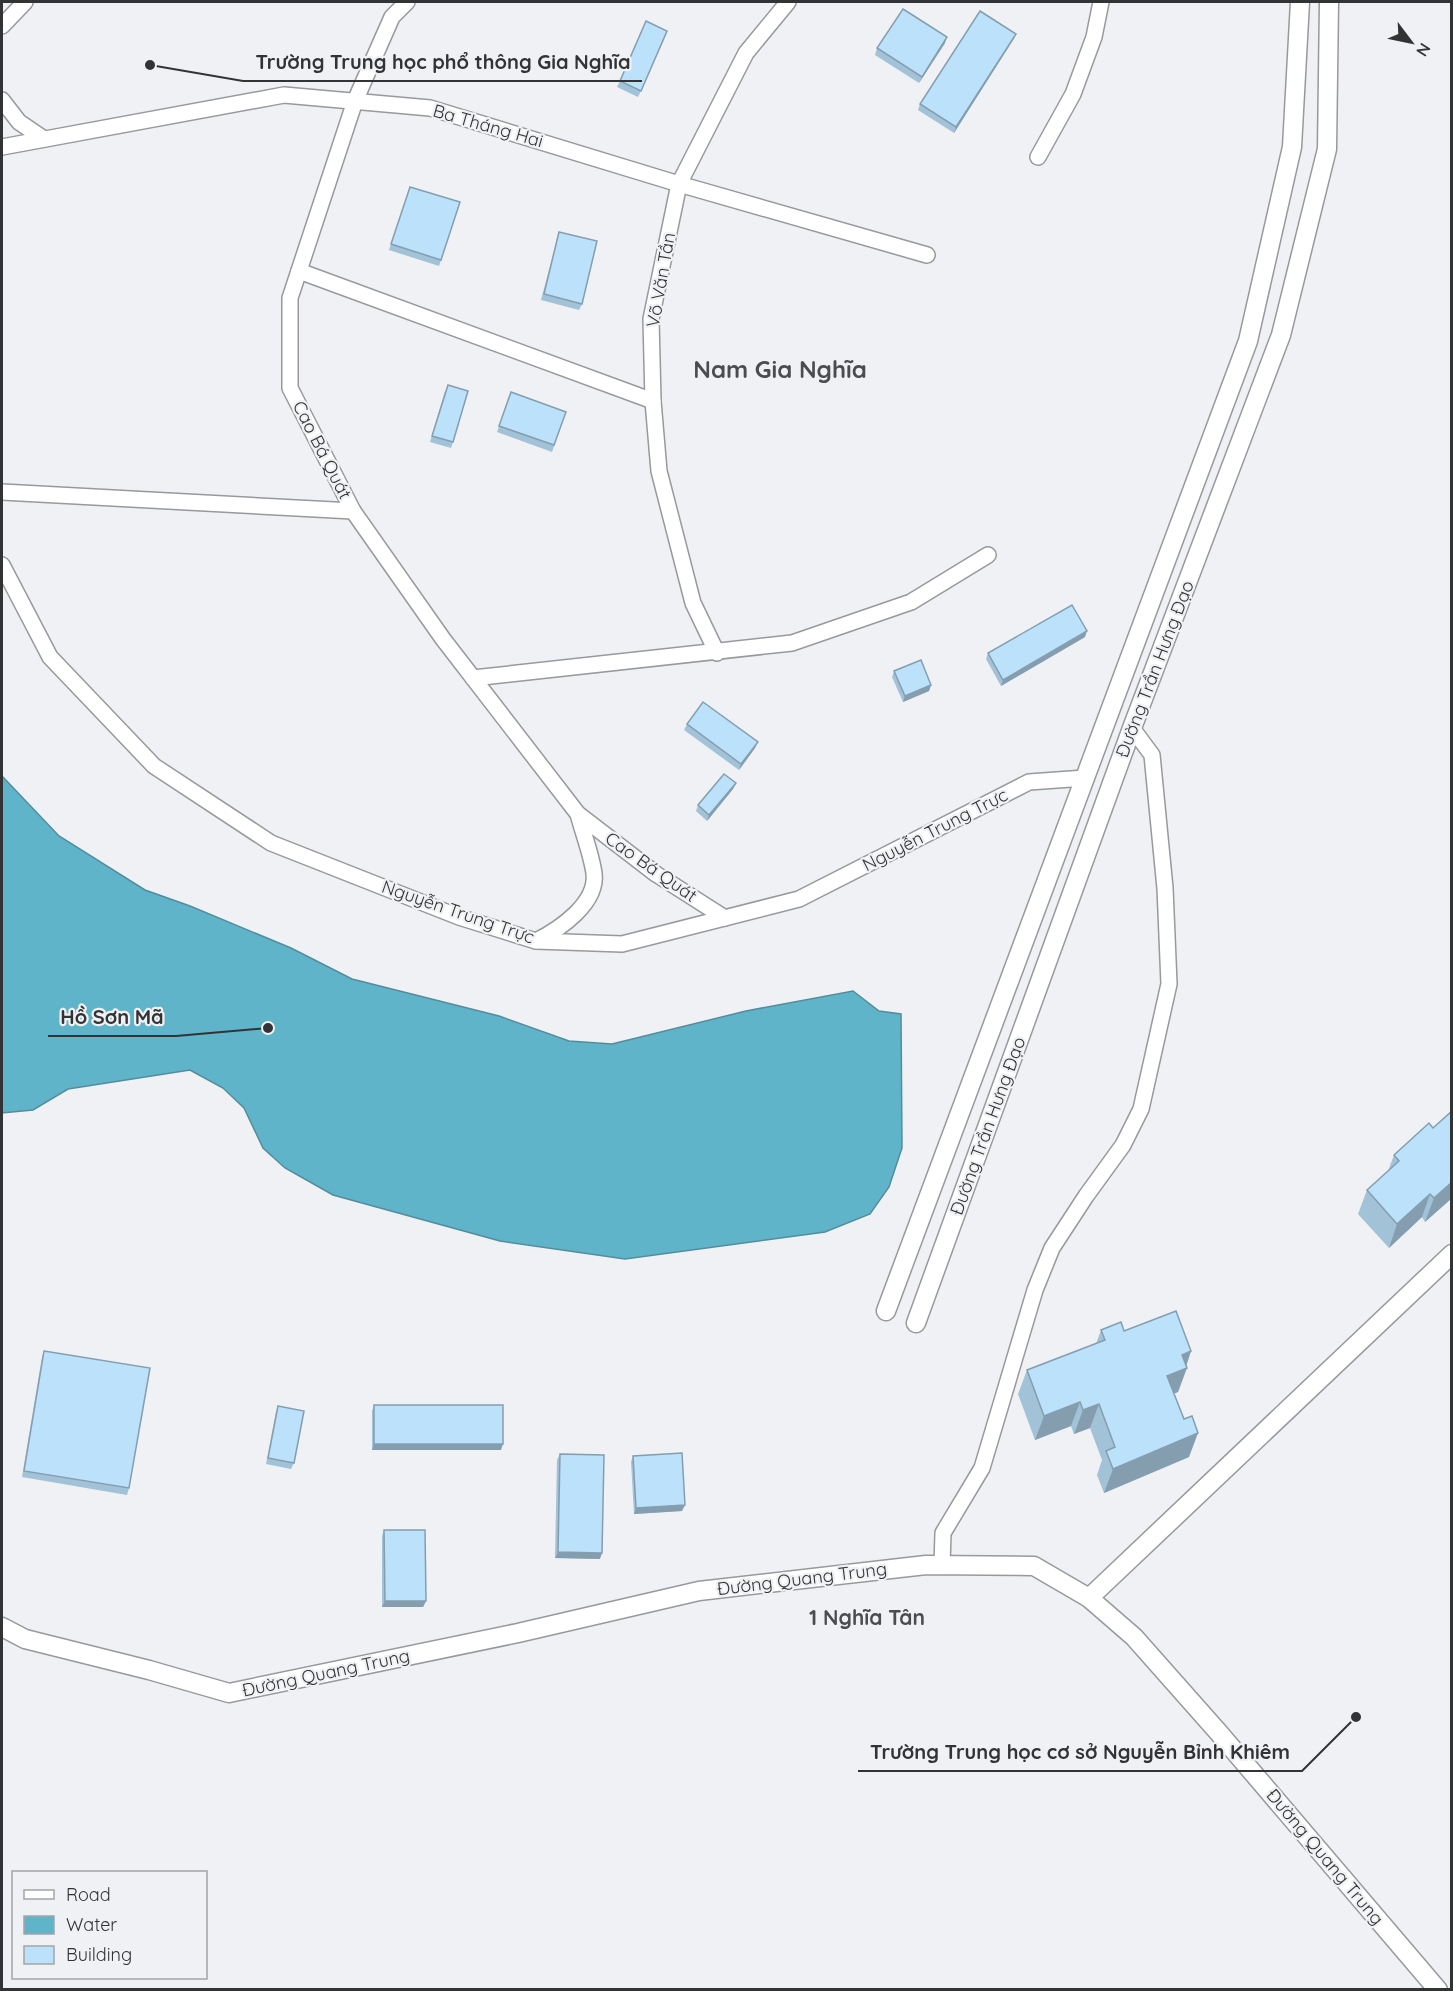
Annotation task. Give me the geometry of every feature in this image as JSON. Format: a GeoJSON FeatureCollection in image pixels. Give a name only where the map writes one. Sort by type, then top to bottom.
{"type":"FeatureCollection","features":[{"type":"Feature","properties":{"kind":"street"},"geometry":{"type":"LineString","coordinates":[[2,27],[26,2]]}},
{"type":"Feature","properties":{"kind":"street","name":"Cao Bá Quát"},"geometry":{"type":"LineString","coordinates":[[407,2],[392,16],[355,101],[290,298],[290,388],[353,511],[443,639],[578,814],[656,874],[725,918]]}},
{"type":"Feature","properties":{"kind":"street","name":"Võ Văn Tần"},"geometry":{"type":"LineString","coordinates":[[717,653],[693,603],[659,471],[653,401],[651,319],[679,184],[746,53],[788,2]]}},
{"type":"Feature","properties":{"kind":"street"},"geometry":{"type":"LineString","coordinates":[[1038,157],[1073,94],[1094,37],[1101,2]]}},
{"type":"Feature","properties":{"kind":"street","name":"Đường Trần Hưng Đạo"},"geometry":{"type":"LineString","coordinates":[[885,1311],[1248,341],[1292,147],[1300,2]]}},
{"type":"Feature","properties":{"kind":"street","name":"Đường Trần Hưng Đạo"},"geometry":{"type":"LineString","coordinates":[[916,1323],[1132,728],[1281,335],[1328,149],[1329,2]]}},
{"type":"Feature","properties":{"kind":"street"},"geometry":{"type":"LineString","coordinates":[[1298,33],[1329,34]]}},
{"type":"Feature","properties":{"kind":"street","name":"Ba Tháng Hai"},"geometry":{"type":"LineString","coordinates":[[2,147],[284,95],[430,108],[679,184],[927,255]]}},
{"type":"Feature","properties":{"kind":"street"},"geometry":{"type":"LineString","coordinates":[[2,100],[18,122],[44,139]]}},
{"type":"Feature","properties":{"kind":"street"},"geometry":{"type":"LineString","coordinates":[[299,271],[653,401]]}},
{"type":"Feature","properties":{"kind":"street"},"geometry":{"type":"LineString","coordinates":[[2,492],[353,511]]}},
{"type":"Feature","properties":{"kind":"street"},"geometry":{"type":"LineString","coordinates":[[473,678],[792,644],[910,602],[988,555]]}},
{"type":"Feature","properties":{"kind":"street","name":"Nguyễn Trung Trực"},"geometry":{"type":"LineString","coordinates":[[2,565],[50,657],[154,766],[271,843],[459,917],[536,941],[622,944],[799,899],[1029,782],[1085,778]]}},
{"type":"Feature","properties":{"kind":"street"},"geometry":{"type":"LineString","coordinates":[[942,1565],[943,1533],[982,1468],[1035,1290],[1053,1248],[1086,1196],[1123,1145],[1141,1109],[1169,984],[1165,888],[1152,755],[1132,728]]}},
{"type":"Feature","properties":{"kind":"street"},"geometry":{"type":"LineString","coordinates":[[1085,778],[1111,788]]}},
{"type":"Feature","properties":{"kind":"street","name":"Cao Bá Quát"},"geometry":{"type":"LineString","coordinates":[[536,941],[552,933],[588,903],[595,875],[578,814]]}},
{"type":"Feature","properties":{"kind":"street"},"geometry":{"type":"LineString","coordinates":[[962,1107],[991,1118]]}},
{"type":"Feature","properties":{"kind":"street"},"geometry":{"type":"LineString","coordinates":[[1089,1598],[1452,1254]]}},
{"type":"Feature","properties":{"kind":"street","name":"Đường Quang Trung"},"geometry":{"type":"LineString","coordinates":[[2,1628],[25,1639],[229,1693],[518,1634],[699,1591],[926,1565],[1034,1566],[1089,1598],[1134,1637],[1438,1989]]}},
{"type":"Feature","properties":{"kind":"water"},"geometry":{"type":"Polygon","coordinates":[[[2,776],[59,836],[145,890],[291,948],[352,979],[499,1016],[569,1041],[612,1044],[746,1011],[853,991],[879,1011],[901,1014],[902,1148],[889,1187],[870,1214],[825,1232],[625,1259],[500,1241],[333,1195],[285,1168],[263,1148],[244,1108],[223,1088],[190,1070],[68,1089],[33,1110],[2,1113],[2,776]]]}},
{"type":"Feature","properties":{"kind":"building"},"geometry":{"type":"Polygon","coordinates":[[[903,9],[947,37],[922,77],[877,48],[903,9]]]}},
{"type":"Feature","properties":{"kind":"building"},"geometry":{"type":"Polygon","coordinates":[[[980,11],[1016,34],[956,127],[920,104],[980,11]]]}},
{"type":"Feature","properties":{"kind":"building"},"geometry":{"type":"Polygon","coordinates":[[[646,21],[667,31],[641,91],[620,81],[646,21]]]}},
{"type":"Feature","properties":{"kind":"building"},"geometry":{"type":"Polygon","coordinates":[[[410,187],[460,202],[441,260],[391,244],[410,187]]]}},
{"type":"Feature","properties":{"kind":"building"},"geometry":{"type":"Polygon","coordinates":[[[559,232],[597,241],[582,304],[544,294],[559,232]]]}},
{"type":"Feature","properties":{"kind":"building"},"geometry":{"type":"Polygon","coordinates":[[[448,385],[468,391],[453,442],[432,436],[448,385]]]}},
{"type":"Feature","properties":{"kind":"building"},"geometry":{"type":"Polygon","coordinates":[[[511,392],[566,412],[554,445],[499,426],[511,392]]]}},
{"type":"Feature","properties":{"kind":"building"},"geometry":{"type":"Polygon","coordinates":[[[1072,605],[1087,631],[1003,680],[988,653],[1072,605]]]}},
{"type":"Feature","properties":{"kind":"building"},"geometry":{"type":"Polygon","coordinates":[[[921,660],[931,685],[905,696],[894,671],[921,660]]]}},
{"type":"Feature","properties":{"kind":"building"},"geometry":{"type":"Polygon","coordinates":[[[703,702],[758,742],[741,764],[687,724],[703,702]]]}},
{"type":"Feature","properties":{"kind":"building"},"geometry":{"type":"Polygon","coordinates":[[[724,774],[736,783],[709,815],[698,805],[724,774]]]}},
{"type":"Feature","properties":{"kind":"building"},"geometry":{"type":"Polygon","coordinates":[[[1452,1111],[1452,1182],[1434,1198],[1430,1194],[1397,1224],[1367,1190],[1399,1161],[1394,1155],[1429,1123],[1433,1128],[1452,1111]]]}},
{"type":"Feature","properties":{"kind":"building"},"geometry":{"type":"Polygon","coordinates":[[[1176,1311],[1191,1351],[1182,1355],[1187,1368],[1167,1376],[1184,1419],[1192,1416],[1198,1433],[1113,1469],[1106,1451],[1115,1447],[1099,1404],[1083,1410],[1080,1402],[1044,1416],[1027,1370],[1105,1340],[1101,1330],[1121,1322],[1124,1331],[1176,1311]]]}},
{"type":"Feature","properties":{"kind":"building"},"geometry":{"type":"Polygon","coordinates":[[[44,1351],[150,1368],[129,1488],[24,1471],[44,1351]]]}},
{"type":"Feature","properties":{"kind":"building"},"geometry":{"type":"Polygon","coordinates":[[[374,1405],[503,1405],[503,1444],[374,1444],[374,1405]]]}},
{"type":"Feature","properties":{"kind":"building"},"geometry":{"type":"Polygon","coordinates":[[[278,1406],[304,1411],[294,1463],[268,1458],[278,1406]]]}},
{"type":"Feature","properties":{"kind":"building"},"geometry":{"type":"Polygon","coordinates":[[[682,1453],[685,1505],[636,1508],[633,1456],[682,1453]]]}},
{"type":"Feature","properties":{"kind":"building"},"geometry":{"type":"Polygon","coordinates":[[[560,1454],[604,1455],[602,1553],[558,1552],[560,1454]]]}},
{"type":"Feature","properties":{"kind":"building"},"geometry":{"type":"Polygon","coordinates":[[[384,1530],[425,1530],[426,1601],[385,1601],[384,1530]]]}},
{"type":"Feature","properties":{"kind":"place","name":"Trường Trung học phổ thông Gia Nghĩa"},"geometry":{"type":"Point","coordinates":[150,65]}},
{"type":"Feature","properties":{"kind":"place","name":"Hồ Sơn Mã"},"geometry":{"type":"Point","coordinates":[268,1028]}},
{"type":"Feature","properties":{"kind":"place","name":"Trường Trung học cơ sở Nguyễn Bỉnh Khiêm"},"geometry":{"type":"Point","coordinates":[1356,1717]}},
{"type":"Feature","properties":{"kind":"district","name":"Nam Gia Nghĩa"},"geometry":{"type":"Point","coordinates":[780,370]}},
{"type":"Feature","properties":{"kind":"district","name":"1 Nghĩa Tân"},"geometry":{"type":"Point","coordinates":[867,1618]}}]}
